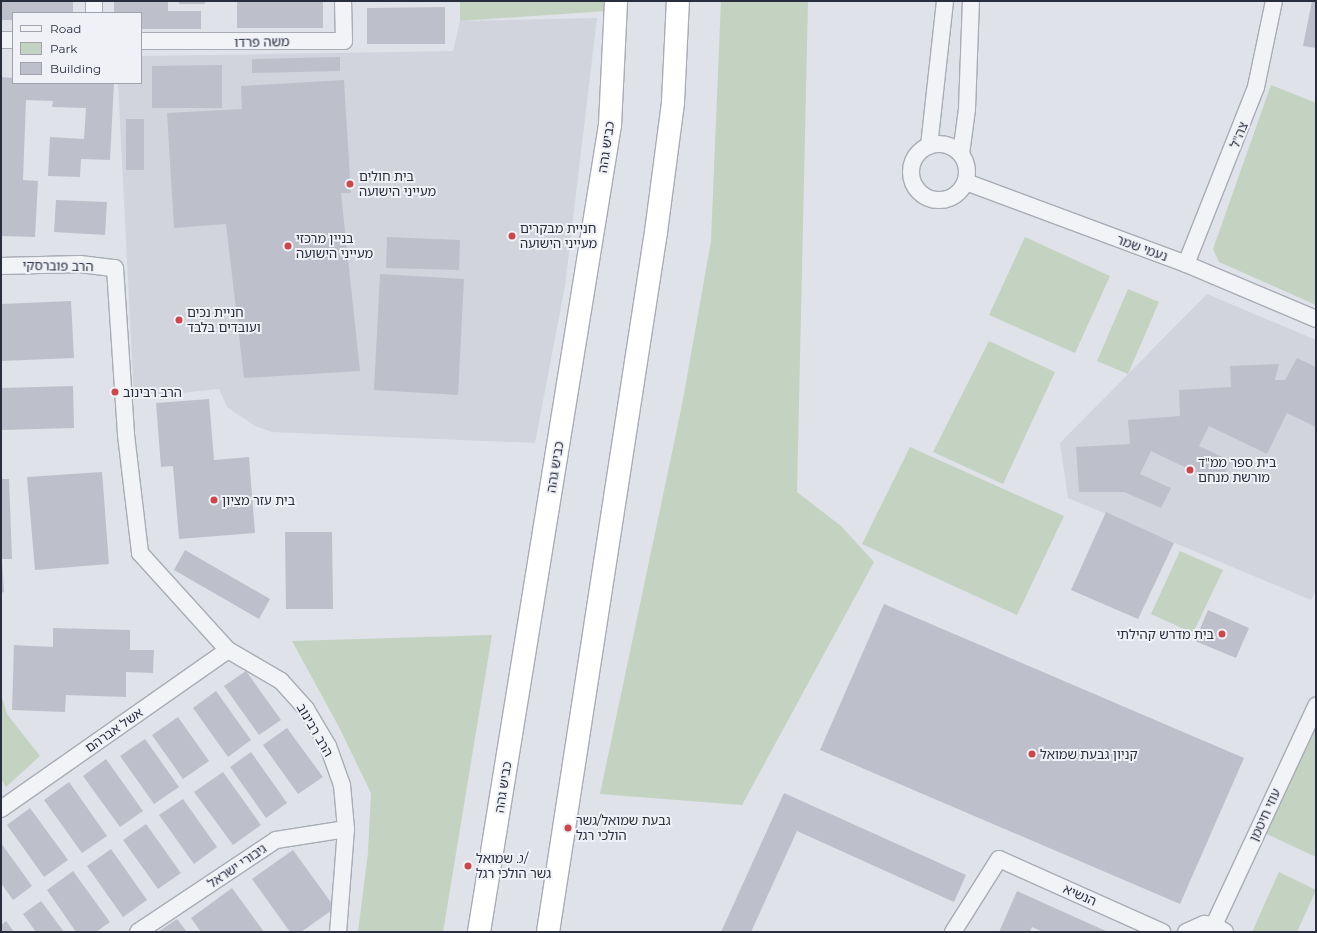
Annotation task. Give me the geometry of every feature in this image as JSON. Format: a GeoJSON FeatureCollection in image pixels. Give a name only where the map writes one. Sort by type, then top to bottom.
{"type":"FeatureCollection","features":[{"type":"Feature","properties":{"kind":"highway","name":"כביש גהה"},"geometry":{"type":"LineString","coordinates":[[479,932],[610,125],[616,1]]}},
{"type":"Feature","properties":{"kind":"highway"},"geometry":{"type":"LineString","coordinates":[[548,932],[656,232],[673,102],[678,1]]}},
{"type":"Feature","properties":{"kind":"street"},"geometry":{"type":"LineString","coordinates":[[94,1],[94,12]]}},
{"type":"Feature","properties":{"kind":"street","name":"משה פרדו"},"geometry":{"type":"LineString","coordinates":[[142,41],[344,41],[343,1]]}},
{"type":"Feature","properties":{"kind":"street"},"geometry":{"type":"LineString","coordinates":[[930,146],[944,1]]}},
{"type":"Feature","properties":{"kind":"street"},"geometry":{"type":"LineString","coordinates":[[961,154],[948,146],[933,144],[917,154],[911,170],[912,180],[919,192],[931,199],[941,200],[953,197],[966,182],[967,172],[961,154],[967,109],[971,1]]}},
{"type":"Feature","properties":{"kind":"street","name":"צה\"ל"},"geometry":{"type":"LineString","coordinates":[[1186,264],[1256,87],[1274,1]]}},
{"type":"Feature","properties":{"kind":"street"},"geometry":{"type":"LineString","coordinates":[[1,40],[12,40]]}},
{"type":"Feature","properties":{"kind":"street","name":"נעמי שמר"},"geometry":{"type":"LineString","coordinates":[[966,182],[1186,264],[1316,319]]}},
{"type":"Feature","properties":{"kind":"street","name":"הרב פוברסקי"},"geometry":{"type":"LineString","coordinates":[[1,266],[80,264],[115,268]]}},
{"type":"Feature","properties":{"kind":"street","name":"הרב רבינוב"},"geometry":{"type":"LineString","coordinates":[[115,268],[126,435],[140,553],[228,650],[281,681],[306,709],[328,746],[342,785],[346,829],[338,932]]}},
{"type":"Feature","properties":{"kind":"street","name":"אשל אברהם"},"geometry":{"type":"LineString","coordinates":[[1,809],[228,650]]}},
{"type":"Feature","properties":{"kind":"street","name":"עוזי חיטמן"},"geometry":{"type":"LineString","coordinates":[[1219,929],[1316,706]]}},
{"type":"Feature","properties":{"kind":"street","name":"גיבורי ישראל"},"geometry":{"type":"LineString","coordinates":[[138,932],[276,840],[346,829]]}},
{"type":"Feature","properties":{"kind":"street","name":"הנשיא"},"geometry":{"type":"LineString","coordinates":[[953,932],[999,859],[1162,932]]}},
{"type":"Feature","properties":{"kind":"street"},"geometry":{"type":"LineString","coordinates":[[1186,932],[1204,924],[1219,929]]}},
{"type":"Feature","properties":{"kind":"shaded area","name":"בית חולים מעייני הישועה"},"geometry":{"type":"Polygon","coordinates":[[[597,18],[565,286],[535,443],[272,432],[255,426],[227,407],[219,389],[134,398],[118,84],[142,84],[142,56],[453,51],[460,21],[597,18]]]}},
{"type":"Feature","properties":{"kind":"shaded area","name":"בית ספר ממ\"ד מורשת מנחם"},"geometry":{"type":"Polygon","coordinates":[[[1207,294],[1316,340],[1316,590],[1311,600],[1068,498],[1060,443],[1207,294]]]}},
{"type":"Feature","properties":{"kind":"green space"},"geometry":{"type":"Polygon","coordinates":[[[460,1],[605,1],[605,11],[460,21],[460,1]]]}},
{"type":"Feature","properties":{"kind":"green space"},"geometry":{"type":"Polygon","coordinates":[[[721,1],[808,1],[797,492],[841,526],[874,562],[742,805],[600,794],[682,405],[711,241],[721,1]]]}},
{"type":"Feature","properties":{"kind":"green space"},"geometry":{"type":"Polygon","coordinates":[[[1271,85],[1316,103],[1316,305],[1219,262],[1213,249],[1271,85]]]}},
{"type":"Feature","properties":{"kind":"green space"},"geometry":{"type":"Polygon","coordinates":[[[1025,237],[1110,276],[1075,353],[989,315],[1025,237]]]}},
{"type":"Feature","properties":{"kind":"green space"},"geometry":{"type":"Polygon","coordinates":[[[1128,289],[1159,302],[1128,374],[1097,361],[1128,289]]]}},
{"type":"Feature","properties":{"kind":"green space"},"geometry":{"type":"Polygon","coordinates":[[[989,341],[1055,372],[1003,484],[933,452],[989,341]]]}},
{"type":"Feature","properties":{"kind":"green space"},"geometry":{"type":"Polygon","coordinates":[[[910,447],[1064,516],[1017,615],[862,544],[910,447]]]}},
{"type":"Feature","properties":{"kind":"green space"},"geometry":{"type":"Polygon","coordinates":[[[1180,551],[1223,570],[1193,633],[1151,614],[1180,551]]]}},
{"type":"Feature","properties":{"kind":"green space"},"geometry":{"type":"Polygon","coordinates":[[[492,635],[443,932],[358,932],[368,853],[371,793],[339,727],[292,641],[492,635]]]}},
{"type":"Feature","properties":{"kind":"green space"},"geometry":{"type":"Polygon","coordinates":[[[1,694],[7,714],[40,756],[6,787],[1,779],[1,694]]]}},
{"type":"Feature","properties":{"kind":"green space"},"geometry":{"type":"Polygon","coordinates":[[[1316,706],[1316,857],[1258,830],[1316,706]]]}},
{"type":"Feature","properties":{"kind":"green space"},"geometry":{"type":"Polygon","coordinates":[[[1279,872],[1316,890],[1297,932],[1252,932],[1279,872]]]}},
{"type":"Feature","properties":{"kind":"building"},"geometry":{"type":"Polygon","coordinates":[[[1,1],[73,1],[73,12],[12,12],[12,20],[1,20],[1,1]]]}},
{"type":"Feature","properties":{"kind":"building"},"geometry":{"type":"Polygon","coordinates":[[[114,1],[168,1],[168,11],[201,11],[201,29],[142,29],[142,12],[114,12],[114,1]]]}},
{"type":"Feature","properties":{"kind":"building"},"geometry":{"type":"Polygon","coordinates":[[[179,1],[205,1],[205,4],[179,4],[179,1]]]}},
{"type":"Feature","properties":{"kind":"building"},"geometry":{"type":"Polygon","coordinates":[[[237,1],[323,1],[323,28],[237,28],[237,1]]]}},
{"type":"Feature","properties":{"kind":"building"},"geometry":{"type":"Polygon","coordinates":[[[1312,1],[1316,1],[1316,48],[1303,46],[1312,1]]]}},
{"type":"Feature","properties":{"kind":"building"},"geometry":{"type":"Polygon","coordinates":[[[445,7],[445,44],[367,44],[367,8],[445,7]]]}},
{"type":"Feature","properties":{"kind":"building"},"geometry":{"type":"Polygon","coordinates":[[[340,57],[340,71],[252,73],[252,59],[340,57]]]}},
{"type":"Feature","properties":{"kind":"building"},"geometry":{"type":"Polygon","coordinates":[[[222,65],[222,108],[152,108],[152,66],[222,65]]]}},
{"type":"Feature","properties":{"kind":"building"},"geometry":{"type":"Polygon","coordinates":[[[1,77],[12,78],[12,84],[114,84],[110,160],[81,159],[80,177],[48,176],[50,137],[84,139],[86,108],[52,107],[53,101],[26,100],[23,180],[38,181],[35,237],[1,236],[1,77]]]}},
{"type":"Feature","properties":{"kind":"building","name":"בניין מרכזי מעייני הישועה"},"geometry":{"type":"Polygon","coordinates":[[[344,80],[351,193],[341,193],[360,371],[244,378],[226,224],[174,228],[167,113],[242,109],[241,86],[344,80]]]}},
{"type":"Feature","properties":{"kind":"building"},"geometry":{"type":"Polygon","coordinates":[[[126,119],[144,119],[144,170],[126,170],[126,119]]]}},
{"type":"Feature","properties":{"kind":"building"},"geometry":{"type":"Polygon","coordinates":[[[56,200],[107,202],[105,235],[54,232],[56,200]]]}},
{"type":"Feature","properties":{"kind":"building"},"geometry":{"type":"Polygon","coordinates":[[[387,237],[460,240],[459,270],[386,268],[387,237]]]}},
{"type":"Feature","properties":{"kind":"building"},"geometry":{"type":"Polygon","coordinates":[[[380,274],[464,279],[458,395],[374,390],[380,274]]]}},
{"type":"Feature","properties":{"kind":"building"},"geometry":{"type":"Polygon","coordinates":[[[71,301],[74,358],[1,361],[1,304],[71,301]]]}},
{"type":"Feature","properties":{"kind":"building"},"geometry":{"type":"Polygon","coordinates":[[[1297,358],[1316,367],[1316,427],[1287,413],[1267,454],[1209,426],[1199,446],[1231,461],[1220,484],[1151,451],[1140,474],[1171,488],[1161,508],[1124,492],[1079,492],[1076,447],[1130,444],[1128,420],[1180,416],[1179,390],[1231,387],[1230,366],[1279,364],[1275,380],[1285,380],[1297,358]]]}},
{"type":"Feature","properties":{"kind":"building"},"geometry":{"type":"Polygon","coordinates":[[[73,386],[74,428],[1,430],[1,388],[73,386]]]}},
{"type":"Feature","properties":{"kind":"building","name":"בית עזר מציון"},"geometry":{"type":"Polygon","coordinates":[[[209,399],[214,460],[249,457],[255,533],[179,539],[173,466],[161,467],[156,403],[209,399]]]}},
{"type":"Feature","properties":{"kind":"building"},"geometry":{"type":"Polygon","coordinates":[[[102,472],[109,564],[35,570],[27,477],[102,472]]]}},
{"type":"Feature","properties":{"kind":"building"},"geometry":{"type":"Polygon","coordinates":[[[1,479],[9,479],[12,559],[2,559],[4,592],[1,593],[1,479]]]}},
{"type":"Feature","properties":{"kind":"building"},"geometry":{"type":"Polygon","coordinates":[[[1106,512],[1174,543],[1138,619],[1071,590],[1106,512]]]}},
{"type":"Feature","properties":{"kind":"building"},"geometry":{"type":"Polygon","coordinates":[[[285,532],[332,532],[333,609],[286,609],[285,532]]]}},
{"type":"Feature","properties":{"kind":"building"},"geometry":{"type":"Polygon","coordinates":[[[185,550],[270,599],[259,619],[174,570],[185,550]]]}},
{"type":"Feature","properties":{"kind":"building","name":"קניון גבעת שמואל"},"geometry":{"type":"Polygon","coordinates":[[[884,604],[1244,758],[1180,904],[820,750],[884,604]]]}},
{"type":"Feature","properties":{"kind":"building","name":"בית מדרש קהילתי"},"geometry":{"type":"Polygon","coordinates":[[[1208,610],[1249,628],[1236,658],[1195,641],[1208,610]]]}},
{"type":"Feature","properties":{"kind":"building"},"geometry":{"type":"Polygon","coordinates":[[[53,628],[130,630],[130,650],[154,650],[153,673],[126,672],[126,697],[66,695],[65,712],[12,710],[14,645],[53,647],[53,628]]]}},
{"type":"Feature","properties":{"kind":"building"},"geometry":{"type":"Polygon","coordinates":[[[246,671],[281,720],[259,735],[224,686],[246,671]]]}},
{"type":"Feature","properties":{"kind":"building"},"geometry":{"type":"Polygon","coordinates":[[[216,691],[251,740],[228,757],[193,708],[216,691]]]}},
{"type":"Feature","properties":{"kind":"building"},"geometry":{"type":"Polygon","coordinates":[[[178,717],[209,761],[183,779],[152,735],[178,717]]]}},
{"type":"Feature","properties":{"kind":"building"},"geometry":{"type":"Polygon","coordinates":[[[287,728],[323,777],[298,794],[263,745],[287,728]]]}},
{"type":"Feature","properties":{"kind":"building"},"geometry":{"type":"Polygon","coordinates":[[[145,739],[179,787],[154,804],[120,756],[145,739]]]}},
{"type":"Feature","properties":{"kind":"building"},"geometry":{"type":"Polygon","coordinates":[[[251,752],[287,803],[266,818],[230,767],[251,752]]]}},
{"type":"Feature","properties":{"kind":"building"},"geometry":{"type":"Polygon","coordinates":[[[106,759],[143,811],[120,827],[83,776],[106,759]]]}},
{"type":"Feature","properties":{"kind":"building"},"geometry":{"type":"Polygon","coordinates":[[[223,772],[261,825],[233,845],[194,792],[223,772]]]}},
{"type":"Feature","properties":{"kind":"building"},"geometry":{"type":"Polygon","coordinates":[[[69,782],[107,836],[82,853],[44,800],[69,782]]]}},
{"type":"Feature","properties":{"kind":"building"},"geometry":{"type":"Polygon","coordinates":[[[784,793],[966,875],[954,902],[797,831],[751,932],[721,932],[784,793]]]}},
{"type":"Feature","properties":{"kind":"building"},"geometry":{"type":"Polygon","coordinates":[[[183,799],[217,847],[194,864],[159,815],[183,799]]]}},
{"type":"Feature","properties":{"kind":"building"},"geometry":{"type":"Polygon","coordinates":[[[30,808],[68,860],[44,877],[7,825],[30,808]]]}},
{"type":"Feature","properties":{"kind":"building"},"geometry":{"type":"Polygon","coordinates":[[[146,824],[181,873],[158,889],[123,840],[146,824]]]}},
{"type":"Feature","properties":{"kind":"building"},"geometry":{"type":"Polygon","coordinates":[[[1,843],[32,886],[13,900],[1,883],[1,843]]]}},
{"type":"Feature","properties":{"kind":"building"},"geometry":{"type":"Polygon","coordinates":[[[111,849],[147,900],[123,917],[87,866],[111,849]]]}},
{"type":"Feature","properties":{"kind":"building"},"geometry":{"type":"Polygon","coordinates":[[[293,850],[335,908],[301,932],[290,932],[252,879],[293,850]]]}},
{"type":"Feature","properties":{"kind":"building"},"geometry":{"type":"Polygon","coordinates":[[[73,871],[110,922],[96,932],[76,932],[47,890],[73,871]]]}},
{"type":"Feature","properties":{"kind":"building"},"geometry":{"type":"Polygon","coordinates":[[[232,888],[264,932],[201,932],[191,918],[232,888]]]}},
{"type":"Feature","properties":{"kind":"building"},"geometry":{"type":"Polygon","coordinates":[[[1017,891],[1108,932],[1043,932],[1032,927],[1030,932],[999,932],[1017,891]]]}},
{"type":"Feature","properties":{"kind":"building"},"geometry":{"type":"Polygon","coordinates":[[[41,901],[64,932],[36,932],[23,914],[41,901]]]}},
{"type":"Feature","properties":{"kind":"building"},"geometry":{"type":"Polygon","coordinates":[[[177,919],[187,932],[158,932],[177,919]]]}},
{"type":"Feature","properties":{"kind":"building"},"geometry":{"type":"Polygon","coordinates":[[[6,921],[14,932],[1,932],[1,925],[6,921]]]}},
{"type":"Feature","properties":{"kind":"place","name":"בית חולים מעייני הישועה"},"geometry":{"type":"Point","coordinates":[350,184]}},
{"type":"Feature","properties":{"kind":"place","name":"חניית מבקרים מעייני הישועה"},"geometry":{"type":"Point","coordinates":[512,236]}},
{"type":"Feature","properties":{"kind":"place","name":"בניין מרכזי מעייני הישועה"},"geometry":{"type":"Point","coordinates":[288,246]}},
{"type":"Feature","properties":{"kind":"place","name":"חניית נכים ועובדים בלבד"},"geometry":{"type":"Point","coordinates":[179,320]}},
{"type":"Feature","properties":{"kind":"place","name":"הרב רבינוב"},"geometry":{"type":"Point","coordinates":[115,392]}},
{"type":"Feature","properties":{"kind":"place","name":"בית ספר ממ\"ד מורשת מנחם"},"geometry":{"type":"Point","coordinates":[1190,470]}},
{"type":"Feature","properties":{"kind":"place","name":"בית עזר מציון"},"geometry":{"type":"Point","coordinates":[214,500]}},
{"type":"Feature","properties":{"kind":"place","name":"בית מדרש קהילתי"},"geometry":{"type":"Point","coordinates":[1222,634]}},
{"type":"Feature","properties":{"kind":"place","name":"קניון גבעת שמואל"},"geometry":{"type":"Point","coordinates":[1032,754]}},
{"type":"Feature","properties":{"kind":"place","name":"גבעת שמואל/גשר הולכי רגל"},"geometry":{"type":"Point","coordinates":[568,828]}},
{"type":"Feature","properties":{"kind":"place","name":"ג. שמואל/ גשר הולכי רגל"},"geometry":{"type":"Point","coordinates":[468,866]}}]}
